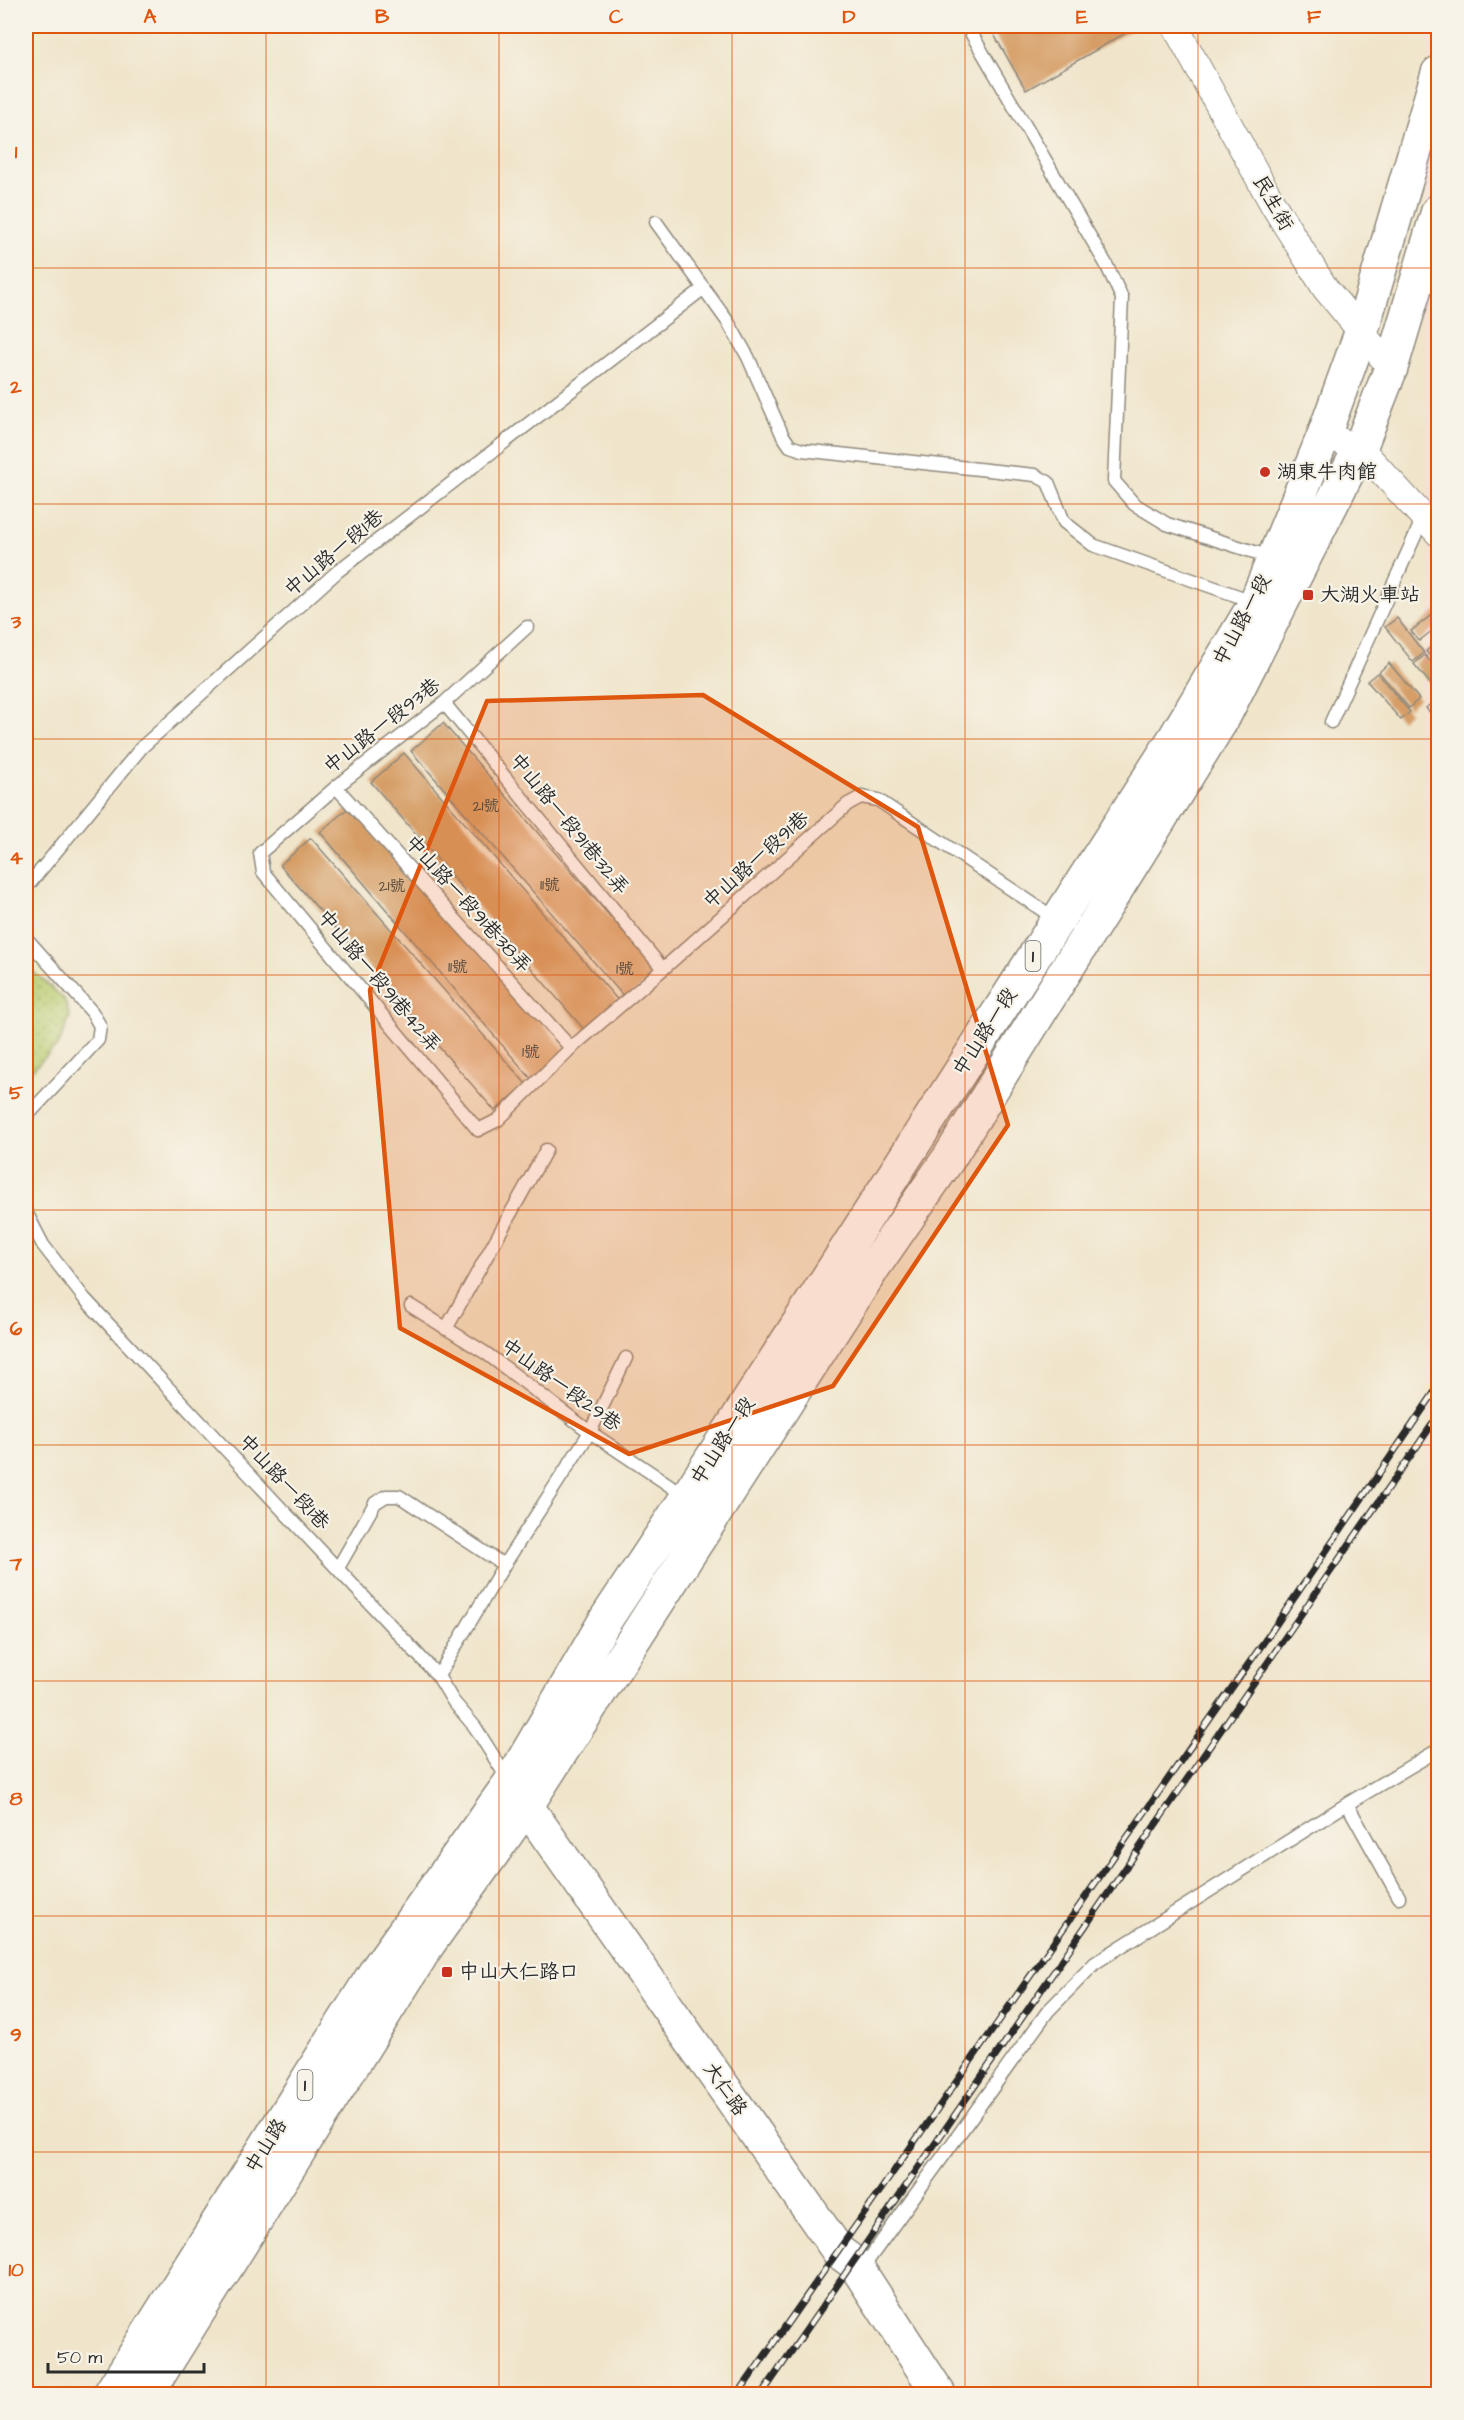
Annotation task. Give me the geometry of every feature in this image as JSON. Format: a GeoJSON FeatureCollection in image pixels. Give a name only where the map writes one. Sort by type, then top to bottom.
{"type":"FeatureCollection","features":[{"type":"Feature","properties":{"kind":"main road","name":"中山路一段"},"geometry":{"type":"LineString","coordinates":[[519,1794],[875,1264],[949,1158],[1174,740],[1256,602],[1324,435],[1361,333],[1438,73]]}},
{"type":"Feature","properties":{"kind":"main road","name":"中山路一段"},"geometry":{"type":"LineString","coordinates":[[519,1794],[606,1619],[1071,928],[1223,718],[1360,448],[1391,368],[1438,211]]}},
{"type":"Feature","properties":{"kind":"main road","name":"大仁路"},"geometry":{"type":"LineString","coordinates":[[519,1794],[839,2252],[854,2263],[939,2394]]}},
{"type":"Feature","properties":{"kind":"main road","name":"中山路"},"geometry":{"type":"LineString","coordinates":[[110,2394],[377,1969],[519,1794]]}},
{"type":"Feature","properties":{"kind":"main road","name":"中山路"},"geometry":{"type":"LineString","coordinates":[[147,2394],[427,1946],[519,1794]]}},
{"type":"Feature","properties":{"kind":"street","name":"民生街"},"geometry":{"type":"LineString","coordinates":[[1175,26],[1274,206],[1325,288],[1391,368]]}},
{"type":"Feature","properties":{"kind":"street"},"geometry":{"type":"LineString","coordinates":[[1324,435],[1360,448],[1431,524]]}},
{"type":"Feature","properties":{"kind":"lane"},"geometry":{"type":"LineString","coordinates":[[968,26],[1106,264],[1122,298],[1114,481],[1134,504],[1167,524],[1274,558]]}},
{"type":"Feature","properties":{"kind":"lane"},"geometry":{"type":"LineString","coordinates":[[656,222],[728,322],[748,357],[782,435],[790,446],[802,450],[1035,475],[1047,482],[1064,522],[1093,545],[1256,602]]}},
{"type":"Feature","properties":{"kind":"lane","name":"中山路一段1巷"},"geometry":{"type":"LineString","coordinates":[[26,888],[142,747],[338,571],[704,288]]}},
{"type":"Feature","properties":{"kind":"lane"},"geometry":{"type":"LineString","coordinates":[[1331,722],[1431,524]]}},
{"type":"Feature","properties":{"kind":"lane","name":"中山路一段93巷"},"geometry":{"type":"LineString","coordinates":[[260,853],[336,787],[444,703],[527,627]]}},
{"type":"Feature","properties":{"kind":"lane","name":"中山路一段91巷32弄"},"geometry":{"type":"LineString","coordinates":[[444,703],[663,969]]}},
{"type":"Feature","properties":{"kind":"lane","name":"中山路一段91巷38弄"},"geometry":{"type":"LineString","coordinates":[[336,787],[571,1048]]}},
{"type":"Feature","properties":{"kind":"lane","name":"中山路一段91巷"},"geometry":{"type":"LineString","coordinates":[[478,1130],[498,1120],[571,1048],[848,804],[861,797],[878,800],[1071,928]]}},
{"type":"Feature","properties":{"kind":"lane","name":"中山路一段91巷42弄"},"geometry":{"type":"LineString","coordinates":[[260,853],[263,872],[478,1130]]}},
{"type":"Feature","properties":{"kind":"lane"},"geometry":{"type":"LineString","coordinates":[[26,938],[92,1012],[100,1026],[98,1040],[26,1117]]}},
{"type":"Feature","properties":{"kind":"lane"},"geometry":{"type":"LineString","coordinates":[[446,1329],[546,1150]]}},
{"type":"Feature","properties":{"kind":"lane","name":"中山路一段1巷"},"geometry":{"type":"LineString","coordinates":[[26,1212],[43,1245],[84,1298],[438,1676],[519,1794]]}},
{"type":"Feature","properties":{"kind":"lane","name":"中山路一段29巷"},"geometry":{"type":"LineString","coordinates":[[411,1306],[487,1354],[590,1432],[687,1497]]}},
{"type":"Feature","properties":{"kind":"lane"},"geometry":{"type":"LineString","coordinates":[[438,1676],[504,1565],[590,1432],[627,1359]]}},
{"type":"Feature","properties":{"kind":"lane"},"geometry":{"type":"LineString","coordinates":[[338,1568],[375,1503],[386,1496],[399,1496],[504,1565]]}},
{"type":"Feature","properties":{"kind":"lane"},"geometry":{"type":"LineString","coordinates":[[860,2272],[1048,2011],[1095,1963],[1347,1804],[1438,1750]]}},
{"type":"Feature","properties":{"kind":"lane"},"geometry":{"type":"LineString","coordinates":[[1347,1804],[1399,1897]]}},
{"type":"Feature","properties":{"kind":"highlighted area"},"geometry":{"type":"Polygon","coordinates":[[[703,695],[918,827],[1008,1125],[833,1386],[629,1454],[400,1328],[370,990],[487,701],[703,695]]]}},
{"type":"Feature","properties":{"kind":"green space"},"geometry":{"type":"Polygon","coordinates":[[[26,965],[64,999],[70,1016],[59,1044],[26,1076],[26,965]]]}},
{"type":"Feature","properties":{"kind":"building"},"geometry":{"type":"Polygon","coordinates":[[[989,26],[1138,26],[1026,90],[989,26]]]}},
{"type":"Feature","properties":{"kind":"building"},"geometry":{"type":"Polygon","coordinates":[[[1438,610],[1438,626],[1419,641],[1411,631],[1438,610]]]}},
{"type":"Feature","properties":{"kind":"building"},"geometry":{"type":"Polygon","coordinates":[[[1397,618],[1424,653],[1413,662],[1385,627],[1397,618]]]}},
{"type":"Feature","properties":{"kind":"building"},"geometry":{"type":"Polygon","coordinates":[[[1438,641],[1438,667],[1426,651],[1438,641]]]}},
{"type":"Feature","properties":{"kind":"building"},"geometry":{"type":"Polygon","coordinates":[[[1425,655],[1438,671],[1438,693],[1414,664],[1425,655]]]}},
{"type":"Feature","properties":{"kind":"building"},"geometry":{"type":"Polygon","coordinates":[[[1389,663],[1419,699],[1409,708],[1379,672],[1389,663]]]}},
{"type":"Feature","properties":{"kind":"building"},"geometry":{"type":"Polygon","coordinates":[[[1377,673],[1410,712],[1401,720],[1367,681],[1377,673]]]}},
{"type":"Feature","properties":{"kind":"building"},"geometry":{"type":"Polygon","coordinates":[[[1438,697],[1438,722],[1426,708],[1438,697]]]}},
{"type":"Feature","properties":{"kind":"building"},"geometry":{"type":"Polygon","coordinates":[[[443,723],[658,972],[626,999],[411,751],[443,723]]]}},
{"type":"Feature","properties":{"kind":"building"},"geometry":{"type":"Polygon","coordinates":[[[404,753],[621,1004],[587,1033],[371,782],[404,753]]]}},
{"type":"Feature","properties":{"kind":"building"},"geometry":{"type":"Polygon","coordinates":[[[353,804],[566,1052],[533,1081],[320,832],[353,804]]]}},
{"type":"Feature","properties":{"kind":"building"},"geometry":{"type":"Polygon","coordinates":[[[311,838],[526,1084],[495,1111],[280,865],[311,838]]]}},
{"type":"Feature","properties":{"kind":"railway"},"geometry":{"type":"LineString","coordinates":[[738,2394],[1275,1626],[1438,1387]]}},
{"type":"Feature","properties":{"kind":"railway"},"geometry":{"type":"LineString","coordinates":[[762,2394],[1438,1416]]}},
{"type":"Feature","properties":{"kind":"place","name":"湖東牛肉館"},"geometry":{"type":"Point","coordinates":[1265,472]}},
{"type":"Feature","properties":{"kind":"place","name":"大湖火車站"},"geometry":{"type":"Point","coordinates":[1308,595]}},
{"type":"Feature","properties":{"kind":"place","name":"中山大仁路口"},"geometry":{"type":"Point","coordinates":[447,1972]}}]}
